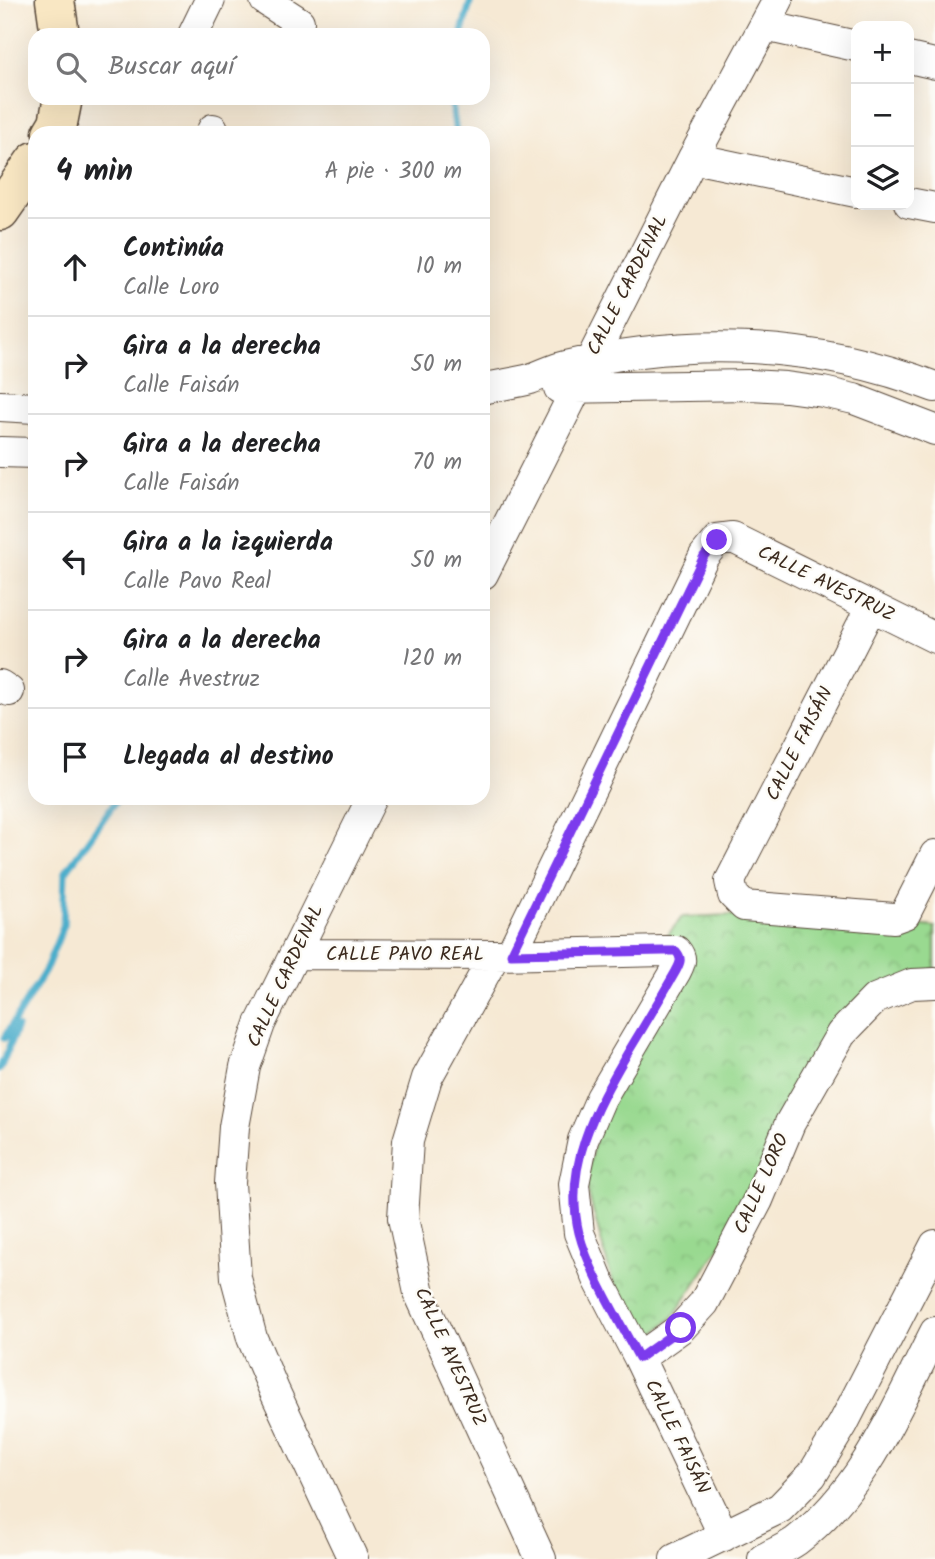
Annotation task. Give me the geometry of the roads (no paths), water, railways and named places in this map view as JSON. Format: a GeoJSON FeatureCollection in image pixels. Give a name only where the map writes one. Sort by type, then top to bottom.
{"type":"FeatureCollection","features":[{"type":"Feature","properties":{"kind":"street"},"geometry":{"type":"LineString","coordinates":[[55,0],[59,28]]}},
{"type":"Feature","properties":{"kind":"street"},"geometry":{"type":"LineString","coordinates":[[196,28],[210,0]]}},
{"type":"Feature","properties":{"kind":"street"},"geometry":{"type":"LineString","coordinates":[[265,0],[299,22]]}},
{"type":"Feature","properties":{"kind":"street","name":"CALLE CARDENAL"},"geometry":{"type":"LineString","coordinates":[[490,560],[693,158],[778,0]]}},
{"type":"Feature","properties":{"kind":"street"},"geometry":{"type":"LineString","coordinates":[[765,26],[851,45]]}},
{"type":"Feature","properties":{"kind":"street"},"geometry":{"type":"LineString","coordinates":[[914,59],[935,64]]}},
{"type":"Feature","properties":{"kind":"street"},"geometry":{"type":"LineString","coordinates":[[693,158],[851,191]]}},
{"type":"Feature","properties":{"kind":"street"},"geometry":{"type":"LineString","coordinates":[[0,211],[28,171]]}},
{"type":"Feature","properties":{"kind":"street"},"geometry":{"type":"LineString","coordinates":[[914,204],[935,208]]}},
{"type":"Feature","properties":{"kind":"street"},"geometry":{"type":"LineString","coordinates":[[490,387],[590,361],[689,347],[759,347],[836,357],[868,364],[935,387]]}},
{"type":"Feature","properties":{"kind":"street"},"geometry":{"type":"LineString","coordinates":[[529,379],[575,390],[751,385],[786,387],[854,399],[935,429]]}},
{"type":"Feature","properties":{"kind":"street"},"geometry":{"type":"LineString","coordinates":[[0,406],[28,408]]}},
{"type":"Feature","properties":{"kind":"street"},"geometry":{"type":"LineString","coordinates":[[0,453],[28,453]]}},
{"type":"Feature","properties":{"kind":"street","name":"CALLE AVESTRUZ"},"geometry":{"type":"LineString","coordinates":[[541,1559],[419,1293],[403,1218],[408,1141],[427,1079],[503,955],[704,556],[717,540],[733,538],[935,638]]}},
{"type":"Feature","properties":{"kind":"street","name":"CALLE FAISÁN"},"geometry":{"type":"LineString","coordinates":[[871,607],[730,881],[733,895],[744,906],[894,918],[905,914],[928,890]]}},
{"type":"Feature","properties":{"kind":"street","name":"CALLE CARDENAL"},"geometry":{"type":"LineString","coordinates":[[353,1559],[274,1390],[253,1338],[236,1278],[230,1183],[234,1128],[246,1067],[260,1024],[369,805]]}},
{"type":"Feature","properties":{"kind":"street"},"geometry":{"type":"LineString","coordinates":[[928,890],[935,855]]}},
{"type":"Feature","properties":{"kind":"street","name":"CALLE PAVO REAL"},"geometry":{"type":"LineString","coordinates":[[295,954],[503,955],[676,951],[681,956]]}},
{"type":"Feature","properties":{"kind":"street","name":"CALLE FAISÁN"},"geometry":{"type":"LineString","coordinates":[[681,956],[676,971],[601,1098],[583,1140],[574,1184],[579,1233],[598,1279],[724,1536]]}},
{"type":"Feature","properties":{"kind":"street","name":"CALLE LORO"},"geometry":{"type":"LineString","coordinates":[[639,1358],[681,1328],[704,1303],[758,1200],[790,1123],[841,1034],[875,999],[912,984],[935,984]]}},
{"type":"Feature","properties":{"kind":"street"},"geometry":{"type":"LineString","coordinates":[[676,1559],[780,1508],[812,1475],[843,1424],[935,1245]]}},
{"type":"Feature","properties":{"kind":"street"},"geometry":{"type":"LineString","coordinates":[[763,1559],[795,1542],[834,1507],[867,1463],[935,1332]]}},
{"type":"Feature","properties":{"kind":"waterway"},"geometry":{"type":"LineString","coordinates":[[463,28],[471,0]]}},
{"type":"Feature","properties":{"kind":"waterway"},"geometry":{"type":"LineString","coordinates":[[452,105],[455,126]]}},
{"type":"Feature","properties":{"kind":"waterway"},"geometry":{"type":"LineString","coordinates":[[0,1069],[17,1027],[4,1038],[45,971],[63,927],[65,873],[113,805]]}}]}
